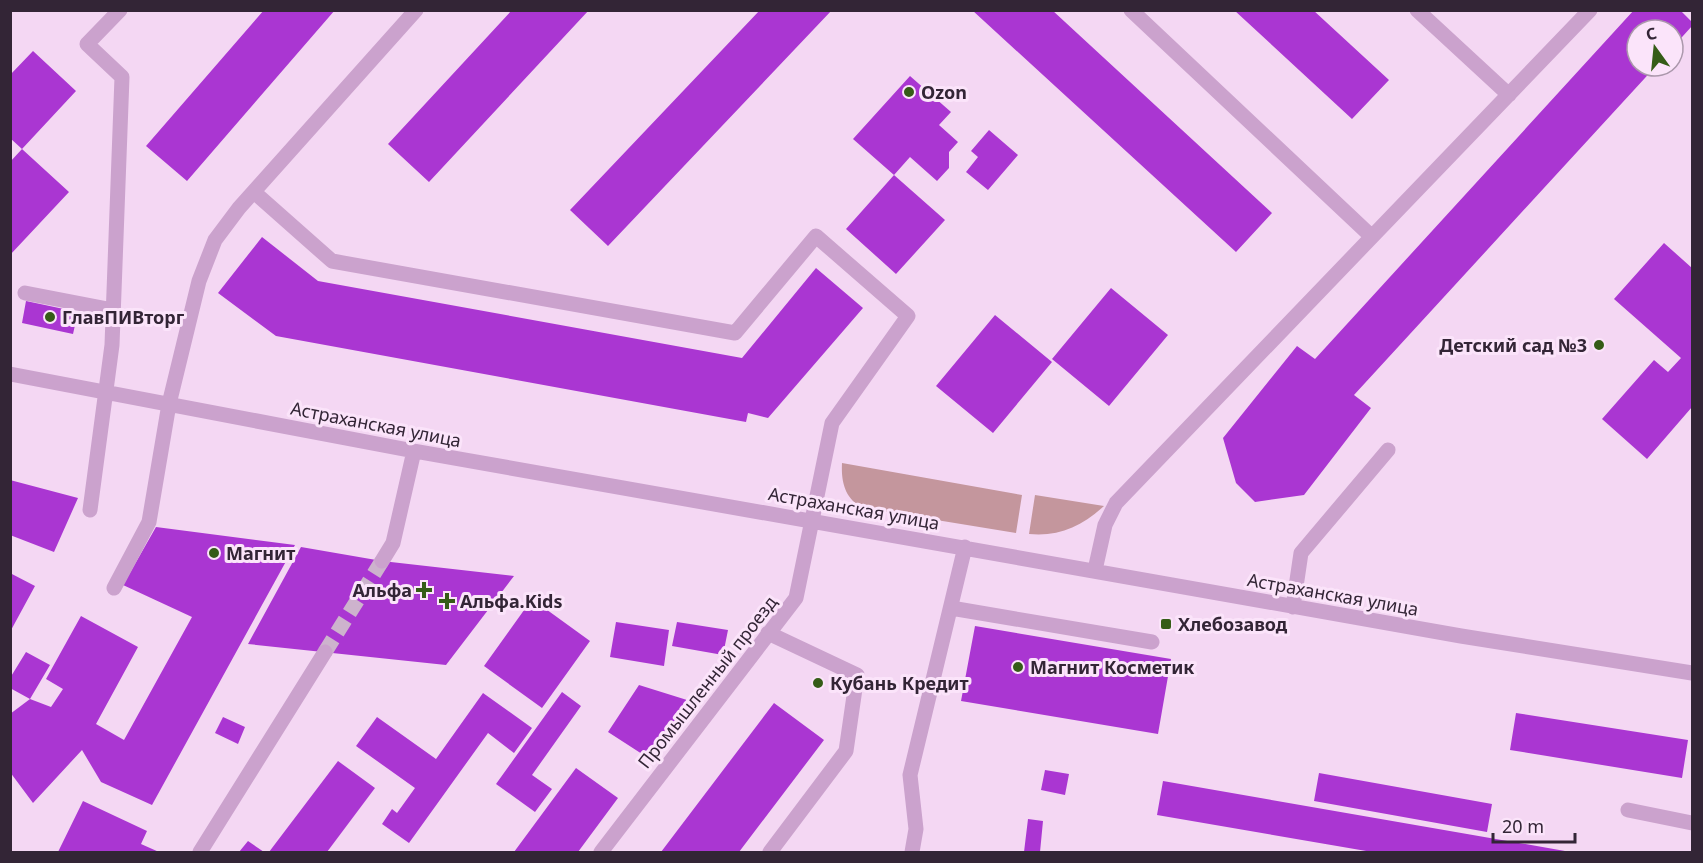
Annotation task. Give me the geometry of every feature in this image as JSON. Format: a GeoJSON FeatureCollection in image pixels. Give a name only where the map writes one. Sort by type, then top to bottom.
{"type":"FeatureCollection","features":[{"type":"Feature","properties":{"kind":"street"},"geometry":{"type":"LineString","coordinates":[[90,510],[112,345],[122,77],[87,44],[120,10]]}},
{"type":"Feature","properties":{"kind":"street"},"geometry":{"type":"LineString","coordinates":[[114,588],[149,522],[169,404],[199,281],[215,240],[254,192],[416,10]]}},
{"type":"Feature","properties":{"kind":"street"},"geometry":{"type":"LineString","coordinates":[[1131,10],[1371,236]]}},
{"type":"Feature","properties":{"kind":"street"},"geometry":{"type":"LineString","coordinates":[[1417,10],[1509,95]]}},
{"type":"Feature","properties":{"kind":"street"},"geometry":{"type":"LineString","coordinates":[[1095,570],[1105,525],[1116,504],[1590,10]]}},
{"type":"Feature","properties":{"kind":"street","name":"Промышленный проезд"},"geometry":{"type":"LineString","coordinates":[[254,192],[332,261],[735,333],[816,236],[908,316],[832,423],[796,598],[601,852]]}},
{"type":"Feature","properties":{"kind":"street"},"geometry":{"type":"LineString","coordinates":[[25,293],[113,310]]}},
{"type":"Feature","properties":{"kind":"street","name":"Астраханская улица"},"geometry":{"type":"LineString","coordinates":[[10,374],[414,451],[1461,636],[1692,673]]}},
{"type":"Feature","properties":{"kind":"street"},"geometry":{"type":"LineString","coordinates":[[1293,606],[1301,553],[1388,450]]}},
{"type":"Feature","properties":{"kind":"street"},"geometry":{"type":"LineString","coordinates":[[382,561],[393,543],[414,451]]}},
{"type":"Feature","properties":{"kind":"street"},"geometry":{"type":"LineString","coordinates":[[912,852],[916,829],[910,776],[965,547]]}},
{"type":"Feature","properties":{"kind":"street"},"geometry":{"type":"LineString","coordinates":[[951,608],[1152,642]]}},
{"type":"Feature","properties":{"kind":"street"},"geometry":{"type":"LineString","coordinates":[[768,633],[856,675],[846,751],[770,852]]}},
{"type":"Feature","properties":{"kind":"street"},"geometry":{"type":"LineString","coordinates":[[200,852],[325,652]]}},
{"type":"Feature","properties":{"kind":"street"},"geometry":{"type":"LineString","coordinates":[[1628,810],[1692,823]]}},
{"type":"Feature","properties":{"kind":"shaded area"},"geometry":{"type":"Polygon","coordinates":[[[842,463],[1022,495],[1016,533],[863,508],[852,500],[845,489],[842,463]]]}},
{"type":"Feature","properties":{"kind":"shaded area"},"geometry":{"type":"Polygon","coordinates":[[[1035,495],[1104,506],[1070,529],[1050,534],[1029,534],[1035,495]]]}},
{"type":"Feature","properties":{"kind":"building"},"geometry":{"type":"Polygon","coordinates":[[[264,10],[335,10],[187,181],[146,146],[264,10]]]}},
{"type":"Feature","properties":{"kind":"building"},"geometry":{"type":"Polygon","coordinates":[[[512,10],[589,10],[429,182],[388,144],[512,10]]]}},
{"type":"Feature","properties":{"kind":"building"},"geometry":{"type":"Polygon","coordinates":[[[760,10],[832,10],[608,246],[570,210],[760,10]]]}},
{"type":"Feature","properties":{"kind":"building"},"geometry":{"type":"Polygon","coordinates":[[[972,10],[1052,10],[1272,213],[1236,252],[972,10]]]}},
{"type":"Feature","properties":{"kind":"building"},"geometry":{"type":"Polygon","coordinates":[[[1234,10],[1313,10],[1389,80],[1352,119],[1234,10]]]}},
{"type":"Feature","properties":{"kind":"building"},"geometry":{"type":"Polygon","coordinates":[[[1634,10],[1680,10],[1692,22],[1692,26],[1685,34],[1685,18],[1627,18],[1634,10]]]}},
{"type":"Feature","properties":{"kind":"building"},"geometry":{"type":"Polygon","coordinates":[[[1625,20],[1625,78],[1645,78],[1354,395],[1371,408],[1304,495],[1255,502],[1236,483],[1223,438],[1297,346],[1315,359],[1625,20]]]}},
{"type":"Feature","properties":{"kind":"building"},"geometry":{"type":"Polygon","coordinates":[[[33,51],[76,91],[22,149],[10,138],[10,75],[33,51]]]}},
{"type":"Feature","properties":{"kind":"building"},"geometry":{"type":"Polygon","coordinates":[[[910,76],[951,112],[939,125],[958,142],[949,152],[949,168],[937,181],[910,157],[894,175],[853,139],[910,76]]]}},
{"type":"Feature","properties":{"kind":"building"},"geometry":{"type":"Polygon","coordinates":[[[989,130],[1018,155],[988,190],[966,172],[978,157],[971,151],[989,130]]]}},
{"type":"Feature","properties":{"kind":"building"},"geometry":{"type":"Polygon","coordinates":[[[22,149],[69,192],[10,255],[10,162],[22,149]]]}},
{"type":"Feature","properties":{"kind":"building"},"geometry":{"type":"Polygon","coordinates":[[[894,175],[945,220],[896,274],[846,229],[894,175]]]}},
{"type":"Feature","properties":{"kind":"building"},"geometry":{"type":"Polygon","coordinates":[[[262,237],[318,281],[742,358],[816,268],[863,308],[768,418],[748,413],[746,422],[276,336],[218,293],[262,237]]]}},
{"type":"Feature","properties":{"kind":"building"},"geometry":{"type":"Polygon","coordinates":[[[1664,243],[1692,268],[1692,407],[1647,459],[1602,419],[1654,360],[1668,372],[1681,358],[1614,299],[1664,243]]]}},
{"type":"Feature","properties":{"kind":"building"},"geometry":{"type":"Polygon","coordinates":[[[1111,288],[1168,335],[1109,406],[1052,359],[1111,288]]]}},
{"type":"Feature","properties":{"kind":"building","name":"ГлавПИВторг"},"geometry":{"type":"Polygon","coordinates":[[[26,301],[78,312],[73,334],[22,323],[26,301]]]}},
{"type":"Feature","properties":{"kind":"building"},"geometry":{"type":"Polygon","coordinates":[[[995,315],[1052,362],[993,433],[936,386],[995,315]]]}},
{"type":"Feature","properties":{"kind":"building"},"geometry":{"type":"Polygon","coordinates":[[[10,480],[78,498],[54,552],[10,535],[10,480]]]}},
{"type":"Feature","properties":{"kind":"building"},"geometry":{"type":"Polygon","coordinates":[[[156,527],[295,545],[152,805],[101,782],[82,750],[33,803],[10,772],[10,714],[30,699],[51,707],[63,689],[46,679],[81,616],[138,647],[96,724],[124,740],[192,617],[123,585],[156,527]]]}},
{"type":"Feature","properties":{"kind":"building"},"geometry":{"type":"Polygon","coordinates":[[[301,547],[382,561],[514,576],[446,665],[248,644],[301,547]]]}},
{"type":"Feature","properties":{"kind":"building"},"geometry":{"type":"Polygon","coordinates":[[[10,573],[35,586],[10,632],[10,573]]]}},
{"type":"Feature","properties":{"kind":"building"},"geometry":{"type":"Polygon","coordinates":[[[532,599],[590,641],[542,708],[484,666],[532,599]]]}},
{"type":"Feature","properties":{"kind":"building"},"geometry":{"type":"Polygon","coordinates":[[[616,622],[669,630],[664,666],[610,657],[616,622]]]}},
{"type":"Feature","properties":{"kind":"building"},"geometry":{"type":"Polygon","coordinates":[[[677,622],[728,630],[723,655],[672,646],[677,622]]]}},
{"type":"Feature","properties":{"kind":"building"},"geometry":{"type":"Polygon","coordinates":[[[975,626],[1171,659],[1158,734],[961,701],[975,626]]]}},
{"type":"Feature","properties":{"kind":"building"},"geometry":{"type":"Polygon","coordinates":[[[26,652],[50,665],[30,699],[10,688],[10,678],[26,652]]]}},
{"type":"Feature","properties":{"kind":"building"},"geometry":{"type":"Polygon","coordinates":[[[639,685],[687,700],[665,740],[656,763],[608,732],[639,685]]]}},
{"type":"Feature","properties":{"kind":"building"},"geometry":{"type":"Polygon","coordinates":[[[562,692],[581,706],[532,775],[552,789],[535,812],[496,784],[562,692]]]}},
{"type":"Feature","properties":{"kind":"building"},"geometry":{"type":"Polygon","coordinates":[[[483,693],[532,728],[514,753],[488,733],[409,843],[382,824],[392,809],[397,813],[415,788],[356,746],[377,717],[436,759],[483,693]]]}},
{"type":"Feature","properties":{"kind":"building"},"geometry":{"type":"Polygon","coordinates":[[[774,703],[824,740],[739,852],[661,852],[774,703]]]}},
{"type":"Feature","properties":{"kind":"building"},"geometry":{"type":"Polygon","coordinates":[[[1516,713],[1688,740],[1682,778],[1510,750],[1516,713]]]}},
{"type":"Feature","properties":{"kind":"building"},"geometry":{"type":"Polygon","coordinates":[[[223,717],[245,727],[238,744],[215,733],[223,717]]]}},
{"type":"Feature","properties":{"kind":"building"},"geometry":{"type":"Polygon","coordinates":[[[338,761],[375,788],[327,852],[269,852],[338,761]]]}},
{"type":"Feature","properties":{"kind":"building"},"geometry":{"type":"Polygon","coordinates":[[[576,768],[618,798],[578,852],[514,852],[576,768]]]}},
{"type":"Feature","properties":{"kind":"building"},"geometry":{"type":"Polygon","coordinates":[[[1045,770],[1069,774],[1065,795],[1041,790],[1045,770]]]}},
{"type":"Feature","properties":{"kind":"building"},"geometry":{"type":"Polygon","coordinates":[[[1319,773],[1492,804],[1487,832],[1314,801],[1319,773]]]}},
{"type":"Feature","properties":{"kind":"building"},"geometry":{"type":"Polygon","coordinates":[[[1163,781],[1565,852],[1372,852],[1157,815],[1163,781]]]}},
{"type":"Feature","properties":{"kind":"building"},"geometry":{"type":"Polygon","coordinates":[[[83,801],[147,831],[141,844],[159,852],[58,852],[83,801]]]}},
{"type":"Feature","properties":{"kind":"building"},"geometry":{"type":"Polygon","coordinates":[[[1028,819],[1043,821],[1040,852],[1024,852],[1028,819]]]}},
{"type":"Feature","properties":{"kind":"building"},"geometry":{"type":"Polygon","coordinates":[[[248,841],[264,852],[239,852],[248,841]]]}},
{"type":"Feature","properties":{"kind":"tunnel"},"geometry":{"type":"LineString","coordinates":[[325,652],[382,561]]}},
{"type":"Feature","properties":{"kind":"place","name":"Ozon"},"geometry":{"type":"Point","coordinates":[909,92]}},
{"type":"Feature","properties":{"kind":"place","name":"ГлавПИВторг"},"geometry":{"type":"Point","coordinates":[50,317]}},
{"type":"Feature","properties":{"kind":"place","name":"Детский сад №3"},"geometry":{"type":"Point","coordinates":[1599,345]}},
{"type":"Feature","properties":{"kind":"place","name":"Магнит"},"geometry":{"type":"Point","coordinates":[214,553]}},
{"type":"Feature","properties":{"kind":"place","name":"Альфа"},"geometry":{"type":"Point","coordinates":[424,590]}},
{"type":"Feature","properties":{"kind":"place","name":"Альфа.Kids"},"geometry":{"type":"Point","coordinates":[447,601]}},
{"type":"Feature","properties":{"kind":"place","name":"Хлебозавод"},"geometry":{"type":"Point","coordinates":[1166,624]}},
{"type":"Feature","properties":{"kind":"place","name":"Магнит Косметик"},"geometry":{"type":"Point","coordinates":[1018,667]}},
{"type":"Feature","properties":{"kind":"place","name":"Кубань Кредит"},"geometry":{"type":"Point","coordinates":[818,683]}}]}
